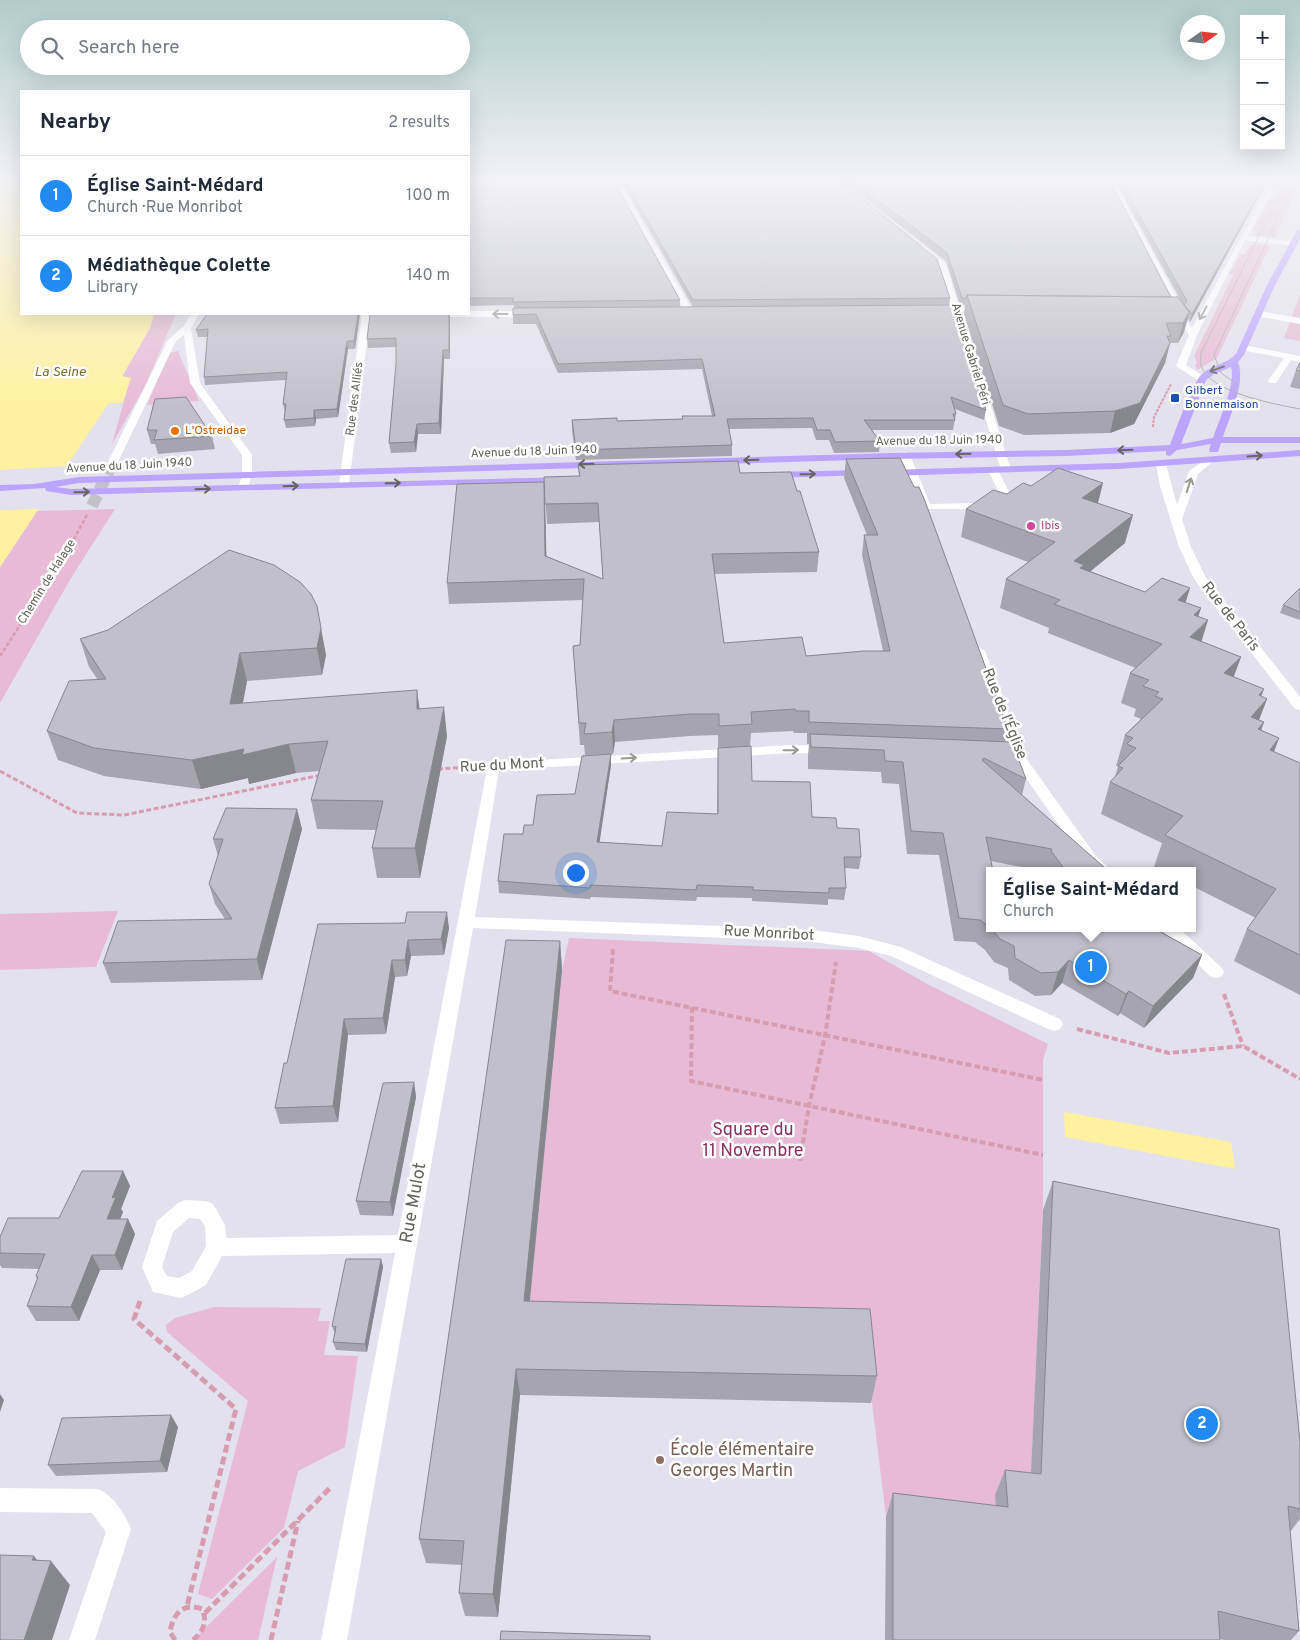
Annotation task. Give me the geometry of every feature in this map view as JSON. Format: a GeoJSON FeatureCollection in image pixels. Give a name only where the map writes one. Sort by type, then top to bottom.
{"type":"FeatureCollection","features":[{"type":"Feature","properties":{"kind":"main road"},"geometry":{"type":"LineString","coordinates":[[1161,464],[1174,448],[1206,373],[1234,363],[1243,348],[1271,285],[1288,256]]}},
{"type":"Feature","properties":{"kind":"main road"},"geometry":{"type":"LineString","coordinates":[[1211,459],[1238,373],[1234,363]]}},
{"type":"Feature","properties":{"kind":"main road","name":"Avenue du 18 Juin 1940"},"geometry":{"type":"LineString","coordinates":[[34,487],[79,480],[905,455],[1001,454],[1174,448],[1216,440],[1300,440]]}},
{"type":"Feature","properties":{"kind":"main road"},"geometry":{"type":"LineString","coordinates":[[756,475],[1006,470],[1161,464],[1300,454]]}},
{"type":"Feature","properties":{"kind":"main road","name":"Avenue du 18 Juin 1940"},"geometry":{"type":"LineString","coordinates":[[34,487],[72,492],[579,479]]}},
{"type":"Feature","properties":{"kind":"main road"},"geometry":{"type":"LineString","coordinates":[[0,488],[34,487]]}},
{"type":"Feature","properties":{"kind":"street"},"geometry":{"type":"LineString","coordinates":[[660,256],[693,312],[679,312]]}},
{"type":"Feature","properties":{"kind":"street","name":"Avenue Gabriel Péri"},"geometry":{"type":"LineString","coordinates":[[931,256],[942,264],[1006,470]]}},
{"type":"Feature","properties":{"kind":"street"},"geometry":{"type":"LineString","coordinates":[[1150,256],[1179,309],[1173,312],[1193,335]]}},
{"type":"Feature","properties":{"kind":"street"},"geometry":{"type":"LineString","coordinates":[[1202,379],[1181,366],[1193,335],[1234,256]]}},
{"type":"Feature","properties":{"kind":"street"},"geometry":{"type":"LineString","coordinates":[[924,309],[993,310]]}},
{"type":"Feature","properties":{"kind":"street"},"geometry":{"type":"LineString","coordinates":[[470,314],[542,314]]}},
{"type":"Feature","properties":{"kind":"street"},"geometry":{"type":"LineString","coordinates":[[1259,314],[1300,321]]}},
{"type":"Feature","properties":{"kind":"street"},"geometry":{"type":"LineString","coordinates":[[112,464],[172,340],[186,328],[194,315]]}},
{"type":"Feature","properties":{"kind":"street","name":"Rue des Alliés"},"geometry":{"type":"LineString","coordinates":[[344,484],[365,315]]}},
{"type":"Feature","properties":{"kind":"street"},"geometry":{"type":"LineString","coordinates":[[186,328],[195,383],[247,456],[247,475],[243,488]]}},
{"type":"Feature","properties":{"kind":"street"},"geometry":{"type":"LineString","coordinates":[[1243,348],[1300,359]]}},
{"type":"Feature","properties":{"kind":"street"},"geometry":{"type":"LineString","coordinates":[[1274,381],[1289,357]]}},
{"type":"Feature","properties":{"kind":"street"},"geometry":{"type":"LineString","coordinates":[[905,455],[927,512],[982,506],[1005,494],[993,470]]}},
{"type":"Feature","properties":{"kind":"street"},"geometry":{"type":"LineString","coordinates":[[1176,518],[1190,485],[1193,472],[1211,459]]}},
{"type":"Feature","properties":{"kind":"street","name":"Rue de Paris"},"geometry":{"type":"LineString","coordinates":[[1161,464],[1165,486],[1185,547],[1200,579],[1300,706]]}},
{"type":"Feature","properties":{"kind":"street","name":"Rue de l'Église"},"geometry":{"type":"LineString","coordinates":[[974,637],[1019,758],[1090,859],[1099,867]]}},
{"type":"Feature","properties":{"kind":"street","name":"Rue du Mont"},"geometry":{"type":"LineString","coordinates":[[493,766],[793,749],[842,751]]}},
{"type":"Feature","properties":{"kind":"street"},"geometry":{"type":"LineString","coordinates":[[1000,757],[1019,758]]}},
{"type":"Feature","properties":{"kind":"street","name":"Rue Mulot"},"geometry":{"type":"LineString","coordinates":[[334,1640],[493,766]]}},
{"type":"Feature","properties":{"kind":"street","name":"Rue Monribot"},"geometry":{"type":"LineString","coordinates":[[466,922],[839,938],[895,951],[1054,1024]]}},
{"type":"Feature","properties":{"kind":"street"},"geometry":{"type":"LineString","coordinates":[[1172,932],[1216,972]]}},
{"type":"Feature","properties":{"kind":"street"},"geometry":{"type":"LineString","coordinates":[[185,1209],[206,1210],[215,1225],[216,1248],[199,1278],[181,1288],[160,1285],[152,1267],[164,1227],[185,1209]]}},
{"type":"Feature","properties":{"kind":"street"},"geometry":{"type":"LineString","coordinates":[[216,1248],[407,1244]]}},
{"type":"Feature","properties":{"kind":"street"},"geometry":{"type":"LineString","coordinates":[[0,1500],[98,1501],[119,1529],[82,1640]]}},
{"type":"Feature","properties":{"kind":"path"},"geometry":{"type":"LineString","coordinates":[[1158,429],[1152,427],[1154,417],[1181,366]]}},
{"type":"Feature","properties":{"kind":"path","name":"Chemin de Halage"},"geometry":{"type":"LineString","coordinates":[[0,656],[63,559],[92,506]]}},
{"type":"Feature","properties":{"kind":"path","name":"Rue du Mont"},"geometry":{"type":"LineString","coordinates":[[433,770],[493,766]]}},
{"type":"Feature","properties":{"kind":"path"},"geometry":{"type":"LineString","coordinates":[[0,771],[77,813],[124,815],[323,776]]}},
{"type":"Feature","properties":{"kind":"path"},"geometry":{"type":"LineString","coordinates":[[615,927],[610,991],[1043,1080]]}},
{"type":"Feature","properties":{"kind":"path"},"geometry":{"type":"LineString","coordinates":[[800,1161],[809,1106],[825,1036],[839,938]]}},
{"type":"Feature","properties":{"kind":"path"},"geometry":{"type":"LineString","coordinates":[[1216,972],[1243,1046]]}},
{"type":"Feature","properties":{"kind":"path"},"geometry":{"type":"LineString","coordinates":[[692,1007],[691,1081],[1043,1155]]}},
{"type":"Feature","properties":{"kind":"path"},"geometry":{"type":"LineString","coordinates":[[1054,1024],[1169,1052],[1243,1046],[1300,1079]]}},
{"type":"Feature","properties":{"kind":"path"},"geometry":{"type":"LineString","coordinates":[[152,1267],[134,1319],[236,1409],[186,1606]]}},
{"type":"Feature","properties":{"kind":"path"},"geometry":{"type":"LineString","coordinates":[[193,1640],[198,1637],[205,1625],[205,1613],[368,1450]]}},
{"type":"Feature","properties":{"kind":"path"},"geometry":{"type":"LineString","coordinates":[[271,1640],[298,1520]]}},
{"type":"Feature","properties":{"kind":"path"},"geometry":{"type":"LineString","coordinates":[[175,1640],[170,1632],[173,1620],[181,1609],[186,1606],[197,1606],[205,1613]]}},
{"type":"Feature","properties":{"kind":"green space"},"geometry":{"type":"Polygon","coordinates":[[[1240,256],[1265,256],[1217,358],[1197,370],[1194,356],[1233,275],[1229,274],[1240,256]]]}},
{"type":"Feature","properties":{"kind":"green space"},"geometry":{"type":"Polygon","coordinates":[[[1300,294],[1300,341],[1284,338],[1300,294]]]}},
{"type":"Feature","properties":{"kind":"green space"},"geometry":{"type":"Polygon","coordinates":[[[154,315],[176,315],[145,386],[112,444],[130,379],[122,377],[150,328],[154,315]]]}},
{"type":"Feature","properties":{"kind":"green space"},"geometry":{"type":"Polygon","coordinates":[[[178,351],[199,401],[147,405],[169,353],[178,351]]]}},
{"type":"Feature","properties":{"kind":"green space"},"geometry":{"type":"Polygon","coordinates":[[[115,509],[71,578],[0,703],[0,567],[37,511],[115,509]]]}},
{"type":"Feature","properties":{"kind":"green space"},"geometry":{"type":"Polygon","coordinates":[[[118,911],[96,967],[0,970],[0,914],[118,911]]]}},
{"type":"Feature","properties":{"kind":"green space","name":"Square du 11 Novembre"},"geometry":{"type":"Polygon","coordinates":[[[569,938],[869,951],[929,985],[1048,1044],[1043,1060],[1043,1203],[1029,1527],[983,1530],[886,1517],[864,1337],[527,1328],[562,970],[569,938]]]}},
{"type":"Feature","properties":{"kind":"green space"},"geometry":{"type":"Polygon","coordinates":[[[214,1307],[321,1308],[318,1321],[330,1321],[324,1355],[358,1356],[345,1447],[298,1471],[284,1528],[212,1599],[198,1594],[248,1401],[167,1332],[166,1325],[175,1318],[214,1307]]]}},
{"type":"Feature","properties":{"kind":"green space"},"geometry":{"type":"Polygon","coordinates":[[[277,1557],[258,1640],[193,1640],[277,1557]]]}},
{"type":"Feature","properties":{"kind":"water","name":"La Seine"},"geometry":{"type":"Polygon","coordinates":[[[0,256],[20,256],[20,315],[154,315],[150,328],[122,376],[131,378],[123,402],[108,404],[0,567],[0,256]]]}},
{"type":"Feature","properties":{"kind":"water"},"geometry":{"type":"Polygon","coordinates":[[[1064,1112],[1231,1142],[1235,1169],[1065,1137],[1064,1112]]]}},
{"type":"Feature","properties":{"kind":"pier"},"geometry":{"type":"Polygon","coordinates":[[[70,466],[41,509],[0,510],[0,470],[70,466]]]}},
{"type":"Feature","properties":{"kind":"building"},"geometry":{"type":"Polygon","coordinates":[[[470,256],[655,256],[680,300],[513,302],[513,298],[470,298],[470,256]]]}},
{"type":"Feature","properties":{"kind":"building"},"geometry":{"type":"Polygon","coordinates":[[[668,256],[933,256],[937,259],[950,298],[693,300],[668,256]]]}},
{"type":"Feature","properties":{"kind":"building"},"geometry":{"type":"Polygon","coordinates":[[[948,256],[1149,256],[1171,297],[967,295],[966,298],[962,298],[948,256]]]}},
{"type":"Feature","properties":{"kind":"building"},"geometry":{"type":"Polygon","coordinates":[[[1162,256],[1224,256],[1192,314],[1184,305],[1187,301],[1162,256]]]}},
{"type":"Feature","properties":{"kind":"building"},"geometry":{"type":"Polygon","coordinates":[[[967,295],[1178,297],[1189,312],[1183,323],[1166,323],[1171,336],[1167,336],[1170,343],[1140,403],[1115,411],[1028,414],[1003,405],[967,295]]]}},
{"type":"Feature","properties":{"kind":"building"},"geometry":{"type":"Polygon","coordinates":[[[953,305],[986,410],[951,397],[956,414],[953,414],[955,420],[864,420],[880,441],[835,442],[830,430],[817,430],[813,418],[727,419],[732,445],[576,450],[572,420],[617,418],[617,421],[683,419],[682,416],[715,416],[702,359],[558,364],[536,314],[513,315],[513,308],[953,305]]]}},
{"type":"Feature","properties":{"kind":"building"},"geometry":{"type":"Polygon","coordinates":[[[206,315],[358,315],[354,341],[347,341],[337,409],[314,410],[314,418],[284,420],[286,404],[283,404],[287,372],[204,377],[208,329],[196,330],[206,315]]]}},
{"type":"Feature","properties":{"kind":"building"},"geometry":{"type":"Polygon","coordinates":[[[370,315],[449,315],[449,350],[443,350],[439,423],[417,424],[414,442],[389,443],[396,364],[396,338],[367,339],[370,315]]]}},
{"type":"Feature","properties":{"kind":"building"},"geometry":{"type":"Polygon","coordinates":[[[1300,363],[1300,371],[1296,370],[1300,363]]]}},
{"type":"Feature","properties":{"kind":"building"},"geometry":{"type":"Polygon","coordinates":[[[186,397],[212,436],[154,440],[157,430],[147,430],[155,399],[186,397]]]}},
{"type":"Feature","properties":{"kind":"building"},"geometry":{"type":"Polygon","coordinates":[[[900,458],[914,487],[919,487],[925,501],[1008,729],[809,722],[809,711],[796,711],[795,709],[751,712],[752,724],[719,726],[719,714],[691,714],[614,720],[612,732],[584,734],[586,723],[579,723],[573,646],[580,645],[584,579],[447,583],[457,484],[544,482],[545,556],[603,579],[598,503],[545,504],[544,477],[580,476],[578,465],[738,461],[740,473],[791,472],[797,491],[800,491],[819,552],[712,554],[724,643],[802,637],[806,656],[864,651],[890,651],[864,535],[878,535],[846,459],[900,458]]]}},
{"type":"Feature","properties":{"kind":"building"},"geometry":{"type":"Polygon","coordinates":[[[1058,468],[1103,483],[1082,498],[1133,515],[1074,561],[1084,565],[1080,568],[1145,592],[1162,578],[1190,588],[1178,600],[1201,608],[1194,615],[1208,620],[1190,637],[1241,657],[1224,673],[1264,689],[1259,695],[1267,699],[1251,717],[1264,722],[1258,729],[1279,738],[1270,750],[1300,763],[1300,955],[1247,929],[1276,889],[1165,835],[1183,816],[1110,782],[1123,768],[1118,766],[1136,748],[1127,744],[1133,738],[1125,735],[1163,699],[1155,696],[1159,692],[1143,686],[1149,680],[1130,673],[1162,644],[1054,604],[1060,600],[1006,579],[1055,542],[966,509],[993,490],[1007,494],[1023,483],[1031,486],[1058,468]]]}},
{"type":"Feature","properties":{"kind":"building"},"geometry":{"type":"Polygon","coordinates":[[[229,550],[274,565],[300,582],[311,594],[317,606],[321,628],[317,648],[240,653],[230,704],[417,690],[417,709],[444,707],[415,848],[372,848],[383,801],[311,800],[328,741],[289,744],[242,755],[244,749],[192,760],[94,748],[47,731],[69,681],[106,679],[80,639],[108,630],[229,550]]]}},
{"type":"Feature","properties":{"kind":"building"},"geometry":{"type":"Polygon","coordinates":[[[1300,588],[1300,612],[1283,605],[1300,588]]]}},
{"type":"Feature","properties":{"kind":"building"},"geometry":{"type":"Polygon","coordinates":[[[810,734],[1012,742],[1026,779],[984,758],[982,760],[1104,867],[1063,867],[1051,851],[1052,849],[986,837],[992,867],[986,867],[986,924],[980,920],[959,918],[943,833],[911,831],[903,762],[885,761],[884,750],[811,747],[810,734]]]}},
{"type":"Feature","properties":{"kind":"building"},"geometry":{"type":"Polygon","coordinates":[[[751,746],[752,781],[810,782],[812,817],[836,818],[837,828],[859,829],[861,857],[844,857],[846,888],[829,888],[829,893],[753,890],[753,887],[697,885],[696,890],[590,885],[590,888],[498,881],[504,834],[523,834],[524,825],[533,825],[537,795],[575,794],[582,756],[611,754],[597,842],[662,846],[667,812],[718,814],[718,748],[751,746]]]}},
{"type":"Feature","properties":{"kind":"building"},"geometry":{"type":"Polygon","coordinates":[[[226,808],[297,809],[257,959],[103,963],[118,921],[232,919],[209,884],[223,839],[213,839],[226,808]]]}},
{"type":"Feature","properties":{"kind":"building"},"geometry":{"type":"Polygon","coordinates":[[[407,912],[447,912],[441,939],[408,940],[405,960],[392,960],[383,1018],[344,1019],[333,1106],[275,1108],[318,924],[405,923],[407,912]]]}},
{"type":"Feature","properties":{"kind":"building"},"geometry":{"type":"Polygon","coordinates":[[[994,932],[1161,932],[1202,955],[1153,1006],[1129,991],[1126,994],[1069,960],[1058,972],[1041,973],[1015,958],[1014,946],[1000,939],[994,932]]]}},
{"type":"Feature","properties":{"kind":"building"},"geometry":{"type":"Polygon","coordinates":[[[506,940],[560,941],[524,1301],[870,1309],[877,1376],[516,1369],[493,1594],[459,1593],[464,1541],[419,1539],[506,940]]]}},
{"type":"Feature","properties":{"kind":"building"},"geometry":{"type":"Polygon","coordinates":[[[414,1082],[390,1202],[356,1201],[383,1083],[414,1082]]]}},
{"type":"Feature","properties":{"kind":"building"},"geometry":{"type":"Polygon","coordinates":[[[82,1171],[123,1171],[112,1198],[116,1197],[107,1219],[128,1219],[115,1255],[92,1255],[71,1307],[27,1306],[45,1254],[0,1253],[0,1237],[8,1218],[59,1218],[82,1171]]]}},
{"type":"Feature","properties":{"kind":"building"},"geometry":{"type":"Polygon","coordinates":[[[1053,1181],[1279,1229],[1300,1442],[1300,1509],[1288,1506],[1299,1631],[1218,1611],[1220,1640],[893,1640],[893,1493],[1008,1507],[1005,1470],[1041,1474],[1053,1181]]]}},
{"type":"Feature","properties":{"kind":"building"},"geometry":{"type":"Polygon","coordinates":[[[346,1259],[381,1259],[365,1344],[333,1342],[336,1327],[332,1326],[346,1259]]]}},
{"type":"Feature","properties":{"kind":"building"},"geometry":{"type":"Polygon","coordinates":[[[171,1415],[160,1461],[48,1465],[62,1418],[171,1415]]]}},
{"type":"Feature","properties":{"kind":"building"},"geometry":{"type":"Polygon","coordinates":[[[0,1555],[34,1556],[32,1560],[51,1561],[24,1640],[0,1640],[0,1555]]]}},
{"type":"Feature","properties":{"kind":"building"},"geometry":{"type":"Polygon","coordinates":[[[501,1631],[650,1636],[650,1640],[500,1640],[501,1631]]]}},
{"type":"Feature","properties":{"kind":"tunnel"},"geometry":{"type":"LineString","coordinates":[[110,469],[112,464]]}},
{"type":"Feature","properties":{"kind":"tunnel"},"geometry":{"type":"LineString","coordinates":[[92,506],[110,468]]}},
{"type":"Feature","properties":{"kind":"tram line"},"geometry":{"type":"LineString","coordinates":[[1249,256],[1201,353],[1201,365],[1207,375],[1216,383],[1229,390],[1244,396],[1300,409]]}},
{"type":"Feature","properties":{"kind":"tram line"},"geometry":{"type":"LineString","coordinates":[[1238,385],[1221,373],[1214,355],[1260,256]]}},
{"type":"Feature","properties":{"kind":"place","name":"Gilbert Bonnemaison"},"geometry":{"type":"Point","coordinates":[1175,398]}},
{"type":"Feature","properties":{"kind":"place","name":"L'Ostreidae"},"geometry":{"type":"Point","coordinates":[175,431]}},
{"type":"Feature","properties":{"kind":"place","name":"Ibis"},"geometry":{"type":"Point","coordinates":[1031,526]}},
{"type":"Feature","properties":{"kind":"place","name":"Église Saint-Médard"},"geometry":{"type":"Point","coordinates":[1091,967]}},
{"type":"Feature","properties":{"kind":"place","name":"Médiathèque Colette"},"geometry":{"type":"Point","coordinates":[1202,1424]}},
{"type":"Feature","properties":{"kind":"place","name":"École élémentaire Georges Martin"},"geometry":{"type":"Point","coordinates":[660,1460]}}]}
